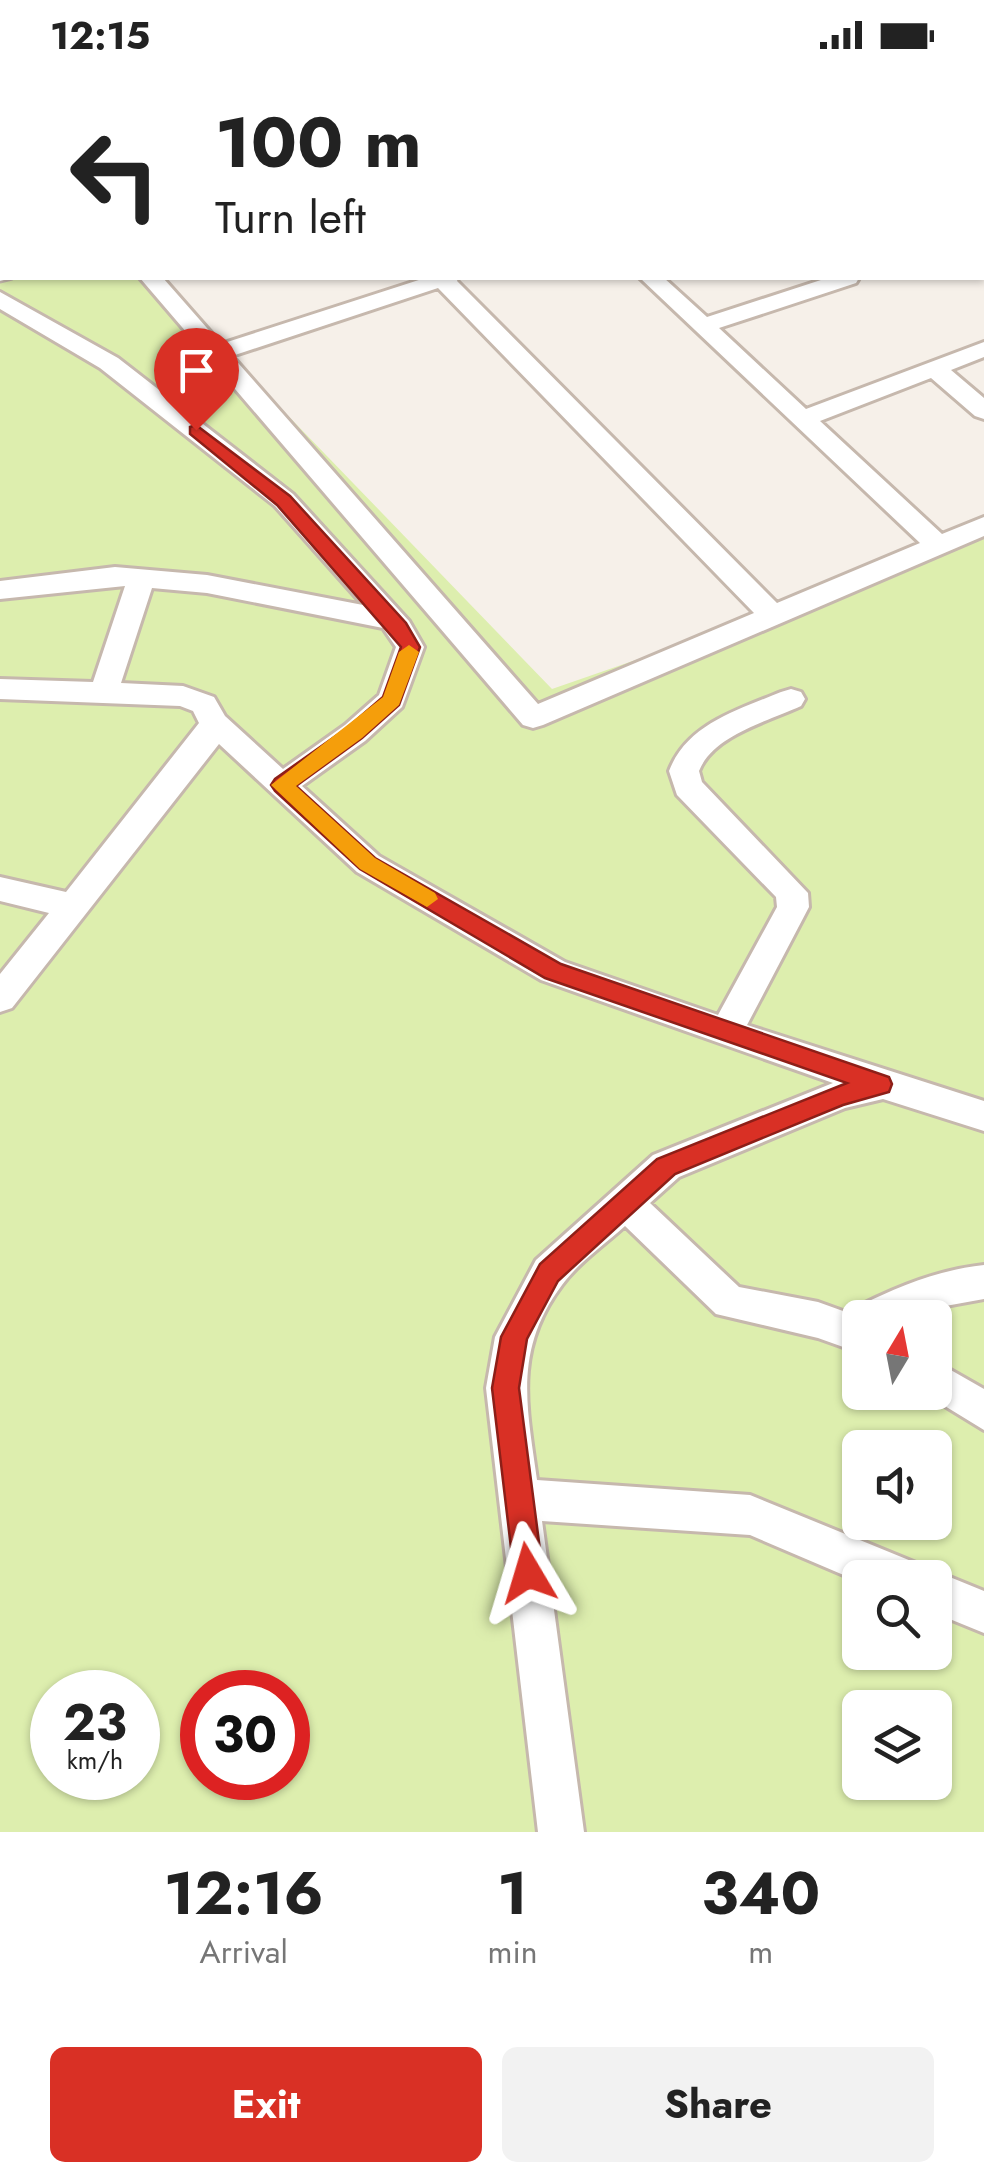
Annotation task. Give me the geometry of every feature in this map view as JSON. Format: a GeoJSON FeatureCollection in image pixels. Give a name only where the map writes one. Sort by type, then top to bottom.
{"type":"FeatureCollection","features":[{"type":"Feature","properties":{"kind":"street"},"geometry":{"type":"LineString","coordinates":[[153,280],[533,718],[984,526]]}},
{"type":"Feature","properties":{"kind":"street"},"geometry":{"type":"LineString","coordinates":[[216,353],[438,280]]}},
{"type":"Feature","properties":{"kind":"street"},"geometry":{"type":"LineString","coordinates":[[446,280],[772,616]]}},
{"type":"Feature","properties":{"kind":"street"},"geometry":{"type":"LineString","coordinates":[[653,280],[938,545]]}},
{"type":"Feature","properties":{"kind":"street"},"geometry":{"type":"LineString","coordinates":[[703,326],[842,280]]}},
{"type":"Feature","properties":{"kind":"street"},"geometry":{"type":"LineString","coordinates":[[0,299],[109,363],[284,500],[392,620],[410,647],[392,700],[282,785]]}},
{"type":"Feature","properties":{"kind":"street"},"geometry":{"type":"LineString","coordinates":[[803,419],[984,350]]}},
{"type":"Feature","properties":{"kind":"street"},"geometry":{"type":"LineString","coordinates":[[934,368],[984,411]]}},
{"type":"Feature","properties":{"kind":"street"},"geometry":{"type":"LineString","coordinates":[[0,590],[115,576],[207,584],[392,620]]}},
{"type":"Feature","properties":{"kind":"street"},"geometry":{"type":"LineString","coordinates":[[104,693],[140,579]]}},
{"type":"Feature","properties":{"kind":"street"},"geometry":{"type":"LineString","coordinates":[[0,689],[183,696],[204,704],[214,722],[368,864],[553,971],[984,1116]]}},
{"type":"Feature","properties":{"kind":"street"},"geometry":{"type":"LineString","coordinates":[[726,1031],[793,908],[792,893],[688,787],[682,777],[684,760],[697,746],[791,699]]}},
{"type":"Feature","properties":{"kind":"street"},"geometry":{"type":"LineString","coordinates":[[0,998],[208,736],[214,722]]}},
{"type":"Feature","properties":{"kind":"street"},"geometry":{"type":"LineString","coordinates":[[0,889],[73,906]]}},
{"type":"Feature","properties":{"kind":"street"},"geometry":{"type":"LineString","coordinates":[[560,1832],[505,1388],[514,1337],[549,1272],[666,1166],[840,1095],[880,1084]]}},
{"type":"Feature","properties":{"kind":"street"},"geometry":{"type":"LineString","coordinates":[[626,1203],[728,1302],[842,1323]]}},
{"type":"Feature","properties":{"kind":"street"},"geometry":{"type":"LineString","coordinates":[[909,1300],[960,1284],[984,1282]]}},
{"type":"Feature","properties":{"kind":"street"},"geometry":{"type":"LineString","coordinates":[[952,1390],[984,1412]]}},
{"type":"Feature","properties":{"kind":"street"},"geometry":{"type":"LineString","coordinates":[[519,1500],[750,1515],[858,1560]]}},
{"type":"Feature","properties":{"kind":"street"},"geometry":{"type":"LineString","coordinates":[[952,1599],[984,1612]]}},
{"type":"Feature","properties":{"kind":"green space"},"geometry":{"type":"Polygon","coordinates":[[[157,280],[552,689],[984,539],[984,1832],[0,1832],[0,282],[157,280]]]}},
{"type":"Feature","properties":{"kind":"slow traffic"},"geometry":{"type":"LineString","coordinates":[[409,652],[392,700],[282,785],[368,864],[427,899]]}},
{"type":"Feature","properties":{"kind":"route"},"geometry":{"type":"LineString","coordinates":[[196,430],[284,500],[399,628],[410,647],[392,700],[282,785],[368,864],[553,971],[880,1084],[840,1095],[666,1166],[549,1272],[514,1337],[505,1388],[528,1573]]}}]}
